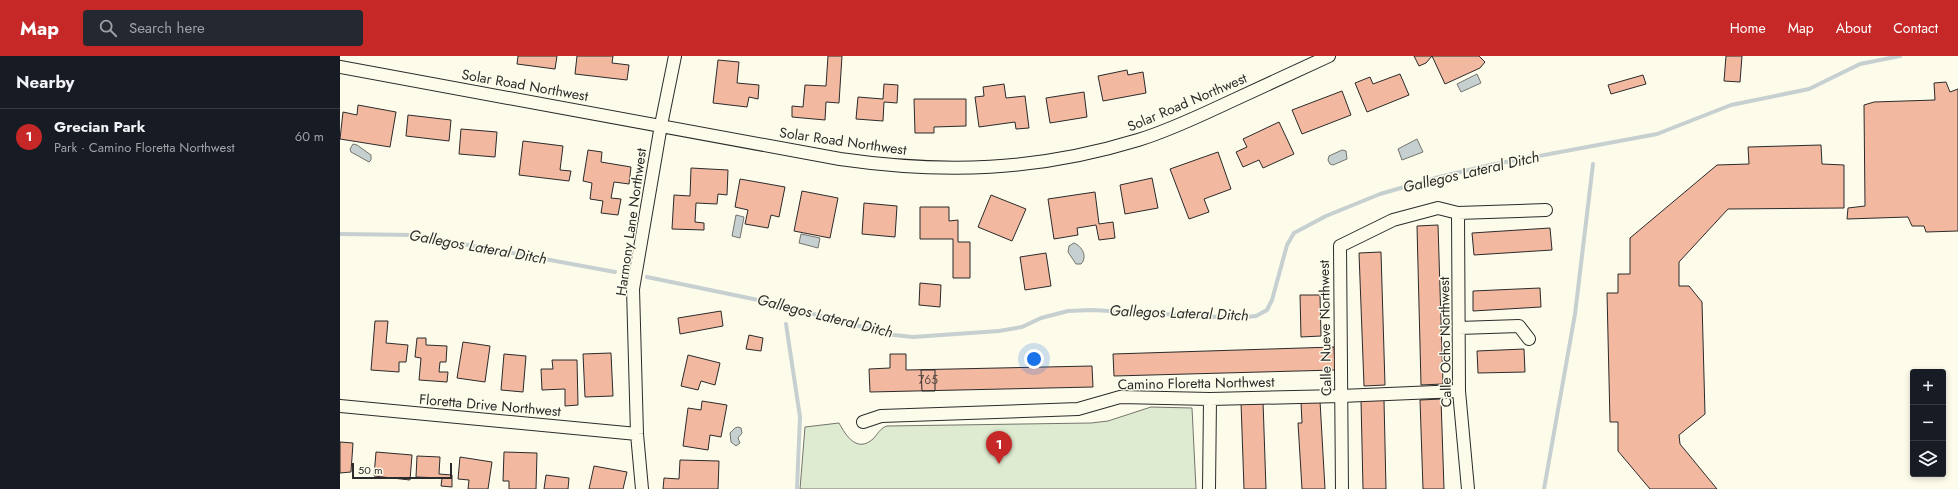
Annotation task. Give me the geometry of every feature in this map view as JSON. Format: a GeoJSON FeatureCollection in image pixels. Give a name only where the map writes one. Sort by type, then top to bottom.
{"type":"FeatureCollection","features":[{"type":"Feature","properties":{"kind":"street","name":"Harmony Lane Northwest"},"geometry":{"type":"LineString","coordinates":[[642,489],[637,434],[633,289],[661,125],[676,56]]}},
{"type":"Feature","properties":{"kind":"street","name":"Solar Road Northwest"},"geometry":{"type":"LineString","coordinates":[[340,67],[879,164],[977,169],[1020,165],[1081,156],[1140,140],[1191,120],[1329,56]]}},
{"type":"Feature","properties":{"kind":"street","name":"Calle Nueve Northwest"},"geometry":{"type":"LineString","coordinates":[[1342,489],[1340,246],[1393,220],[1438,208],[1458,213]]}},
{"type":"Feature","properties":{"kind":"street"},"geometry":{"type":"LineString","coordinates":[[1458,213],[1546,210]]}},
{"type":"Feature","properties":{"kind":"street","name":"Calle Ocho Northwest"},"geometry":{"type":"LineString","coordinates":[[1458,213],[1459,391],[1468,489]]}},
{"type":"Feature","properties":{"kind":"street"},"geometry":{"type":"LineString","coordinates":[[1459,328],[1519,326],[1529,339]]}},
{"type":"Feature","properties":{"kind":"street","name":"Camino Floretta Northwest"},"geometry":{"type":"LineString","coordinates":[[863,422],[881,416],[1078,409],[1120,397],[1210,398],[1341,396],[1459,391]]}},
{"type":"Feature","properties":{"kind":"street"},"geometry":{"type":"LineString","coordinates":[[1209,489],[1210,398]]}},
{"type":"Feature","properties":{"kind":"street","name":"Floretta Drive Northwest"},"geometry":{"type":"LineString","coordinates":[[340,406],[637,434]]}},
{"type":"Feature","properties":{"kind":"green space"},"geometry":{"type":"Polygon","coordinates":[[[1151,407],[1192,408],[1196,489],[800,489],[805,427],[839,423],[845,433],[853,441],[857,444],[862,444],[873,439],[887,426],[1091,423],[1108,421],[1151,407]]]}},
{"type":"Feature","properties":{"kind":"shaded area"},"geometry":{"type":"Polygon","coordinates":[[[1477,74],[1481,83],[1461,92],[1457,84],[1477,74]]]}},
{"type":"Feature","properties":{"kind":"shaded area"},"geometry":{"type":"Polygon","coordinates":[[[1417,139],[1423,152],[1402,160],[1398,149],[1417,139]]]}},
{"type":"Feature","properties":{"kind":"shaded area"},"geometry":{"type":"Polygon","coordinates":[[[353,144],[357,145],[371,155],[371,160],[369,162],[351,152],[350,149],[353,144]]]}},
{"type":"Feature","properties":{"kind":"shaded area"},"geometry":{"type":"Polygon","coordinates":[[[1342,150],[1346,151],[1347,159],[1333,165],[1330,164],[1328,160],[1329,156],[1342,150]]]}},
{"type":"Feature","properties":{"kind":"shaded area"},"geometry":{"type":"Polygon","coordinates":[[[736,215],[744,217],[740,238],[732,236],[736,215]]]}},
{"type":"Feature","properties":{"kind":"shaded area"},"geometry":{"type":"Polygon","coordinates":[[[801,234],[820,238],[818,248],[799,243],[801,234]]]}},
{"type":"Feature","properties":{"kind":"shaded area"},"geometry":{"type":"Polygon","coordinates":[[[1074,243],[1082,249],[1084,255],[1081,264],[1076,264],[1068,252],[1069,246],[1074,243]]]}},
{"type":"Feature","properties":{"kind":"shaded area"},"geometry":{"type":"Polygon","coordinates":[[[738,427],[741,428],[742,433],[738,438],[740,443],[736,446],[731,442],[730,433],[738,427]]]}},
{"type":"Feature","properties":{"kind":"building"},"geometry":{"type":"Polygon","coordinates":[[[518,56],[557,56],[555,69],[517,64],[518,56]]]}},
{"type":"Feature","properties":{"kind":"building"},"geometry":{"type":"Polygon","coordinates":[[[577,56],[613,56],[612,63],[629,65],[627,80],[575,74],[577,56]]]}},
{"type":"Feature","properties":{"kind":"building"},"geometry":{"type":"Polygon","coordinates":[[[828,56],[842,56],[839,103],[826,102],[825,120],[792,117],[792,106],[803,107],[805,85],[826,86],[828,56]]]}},
{"type":"Feature","properties":{"kind":"building"},"geometry":{"type":"Polygon","coordinates":[[[1414,56],[1432,56],[1426,63],[1419,66],[1414,56]]]}},
{"type":"Feature","properties":{"kind":"building"},"geometry":{"type":"Polygon","coordinates":[[[1432,56],[1479,56],[1485,62],[1480,68],[1445,84],[1432,56]]]}},
{"type":"Feature","properties":{"kind":"building"},"geometry":{"type":"Polygon","coordinates":[[[1726,56],[1742,56],[1740,82],[1724,81],[1726,56]]]}},
{"type":"Feature","properties":{"kind":"building"},"geometry":{"type":"Polygon","coordinates":[[[718,60],[739,62],[737,83],[759,85],[758,99],[749,97],[747,107],[713,103],[718,60]]]}},
{"type":"Feature","properties":{"kind":"building"},"geometry":{"type":"Polygon","coordinates":[[[1127,70],[1128,75],[1143,72],[1146,93],[1103,101],[1098,76],[1127,70]]]}},
{"type":"Feature","properties":{"kind":"building"},"geometry":{"type":"Polygon","coordinates":[[[1400,74],[1409,95],[1367,112],[1355,83],[1370,77],[1373,84],[1400,74]]]}},
{"type":"Feature","properties":{"kind":"building"},"geometry":{"type":"Polygon","coordinates":[[[1643,75],[1646,84],[1611,94],[1608,85],[1643,75]]]}},
{"type":"Feature","properties":{"kind":"building"},"geometry":{"type":"Polygon","coordinates":[[[1946,82],[1950,92],[1958,89],[1958,231],[1926,232],[1924,226],[1912,226],[1908,217],[1847,219],[1848,208],[1865,206],[1864,105],[1874,102],[1935,100],[1934,83],[1946,82]]]}},
{"type":"Feature","properties":{"kind":"building"},"geometry":{"type":"Polygon","coordinates":[[[884,84],[898,85],[897,103],[884,102],[883,121],[856,119],[858,97],[883,99],[884,84]]]}},
{"type":"Feature","properties":{"kind":"building"},"geometry":{"type":"Polygon","coordinates":[[[1004,84],[1006,98],[1025,96],[1029,128],[1016,129],[1015,122],[979,127],[975,97],[984,96],[983,87],[1004,84]]]}},
{"type":"Feature","properties":{"kind":"building"},"geometry":{"type":"Polygon","coordinates":[[[1342,91],[1351,115],[1302,134],[1292,110],[1342,91]]]}},
{"type":"Feature","properties":{"kind":"building"},"geometry":{"type":"Polygon","coordinates":[[[1084,92],[1087,117],[1050,123],[1046,98],[1084,92]]]}},
{"type":"Feature","properties":{"kind":"building"},"geometry":{"type":"Polygon","coordinates":[[[914,99],[966,99],[966,126],[934,127],[934,133],[915,133],[914,99]]]}},
{"type":"Feature","properties":{"kind":"building"},"geometry":{"type":"Polygon","coordinates":[[[358,105],[396,112],[390,147],[340,139],[343,112],[357,115],[358,105]]]}},
{"type":"Feature","properties":{"kind":"building"},"geometry":{"type":"Polygon","coordinates":[[[408,115],[451,120],[449,141],[406,136],[408,115]]]}},
{"type":"Feature","properties":{"kind":"building"},"geometry":{"type":"Polygon","coordinates":[[[1279,122],[1294,154],[1263,168],[1259,160],[1243,167],[1236,152],[1247,147],[1243,139],[1279,122]]]}},
{"type":"Feature","properties":{"kind":"building"},"geometry":{"type":"Polygon","coordinates":[[[461,129],[497,132],[495,157],[459,154],[461,129]]]}},
{"type":"Feature","properties":{"kind":"building"},"geometry":{"type":"Polygon","coordinates":[[[523,141],[563,146],[560,170],[571,171],[569,181],[519,175],[523,141]]]}},
{"type":"Feature","properties":{"kind":"building"},"geometry":{"type":"Polygon","coordinates":[[[1821,145],[1822,164],[1844,165],[1844,208],[1728,209],[1679,262],[1679,286],[1689,286],[1702,302],[1705,414],[1679,435],[1680,444],[1717,489],[1650,489],[1618,451],[1618,422],[1610,422],[1607,293],[1618,293],[1618,274],[1630,274],[1630,238],[1717,165],[1749,164],[1748,147],[1821,145]]]}},
{"type":"Feature","properties":{"kind":"building"},"geometry":{"type":"Polygon","coordinates":[[[588,150],[602,152],[601,162],[631,167],[629,184],[614,182],[611,198],[621,199],[618,215],[601,213],[603,201],[590,199],[592,183],[583,181],[588,150]]]}},
{"type":"Feature","properties":{"kind":"building"},"geometry":{"type":"Polygon","coordinates":[[[1218,152],[1231,189],[1204,199],[1209,212],[1189,219],[1170,169],[1218,152]]]}},
{"type":"Feature","properties":{"kind":"building"},"geometry":{"type":"Polygon","coordinates":[[[691,168],[728,170],[727,195],[718,194],[717,204],[696,203],[695,222],[704,223],[704,230],[672,229],[674,195],[690,196],[691,168]]]}},
{"type":"Feature","properties":{"kind":"building"},"geometry":{"type":"Polygon","coordinates":[[[1152,178],[1158,208],[1125,214],[1120,185],[1152,178]]]}},
{"type":"Feature","properties":{"kind":"building"},"geometry":{"type":"Polygon","coordinates":[[[740,179],[785,187],[779,217],[771,215],[768,228],[745,224],[748,210],[735,207],[740,179]]]}},
{"type":"Feature","properties":{"kind":"building"},"geometry":{"type":"Polygon","coordinates":[[[802,191],[838,198],[830,238],[794,231],[802,191]]]}},
{"type":"Feature","properties":{"kind":"building"},"geometry":{"type":"Polygon","coordinates":[[[1095,192],[1099,224],[1113,222],[1115,238],[1099,240],[1096,225],[1077,228],[1078,235],[1054,239],[1048,199],[1095,192]]]}},
{"type":"Feature","properties":{"kind":"building"},"geometry":{"type":"Polygon","coordinates":[[[991,195],[1026,209],[1012,241],[978,227],[991,195]]]}},
{"type":"Feature","properties":{"kind":"building"},"geometry":{"type":"Polygon","coordinates":[[[864,203],[897,206],[895,237],[862,234],[864,203]]]}},
{"type":"Feature","properties":{"kind":"building"},"geometry":{"type":"Polygon","coordinates":[[[920,207],[949,207],[949,221],[958,220],[958,242],[970,242],[970,278],[953,278],[953,239],[920,239],[920,207]]]}},
{"type":"Feature","properties":{"kind":"building"},"geometry":{"type":"Polygon","coordinates":[[[1438,225],[1443,384],[1421,385],[1417,226],[1438,225]]]}},
{"type":"Feature","properties":{"kind":"building"},"geometry":{"type":"Polygon","coordinates":[[[1550,228],[1552,250],[1474,255],[1472,233],[1550,228]]]}},
{"type":"Feature","properties":{"kind":"building"},"geometry":{"type":"Polygon","coordinates":[[[1381,252],[1385,385],[1364,386],[1359,253],[1381,252]]]}},
{"type":"Feature","properties":{"kind":"building"},"geometry":{"type":"Polygon","coordinates":[[[1046,253],[1051,286],[1025,290],[1020,257],[1046,253]]]}},
{"type":"Feature","properties":{"kind":"building"},"geometry":{"type":"Polygon","coordinates":[[[920,283],[941,285],[940,307],[919,305],[920,283]]]}},
{"type":"Feature","properties":{"kind":"building"},"geometry":{"type":"Polygon","coordinates":[[[1540,288],[1541,307],[1473,311],[1473,291],[1540,288]]]}},
{"type":"Feature","properties":{"kind":"building"},"geometry":{"type":"Polygon","coordinates":[[[1300,295],[1320,295],[1321,336],[1301,337],[1300,295]]]}},
{"type":"Feature","properties":{"kind":"building"},"geometry":{"type":"Polygon","coordinates":[[[721,311],[723,326],[680,334],[678,318],[721,311]]]}},
{"type":"Feature","properties":{"kind":"building"},"geometry":{"type":"Polygon","coordinates":[[[375,321],[388,321],[386,343],[408,345],[406,362],[399,362],[399,372],[371,370],[375,321]]]}},
{"type":"Feature","properties":{"kind":"building"},"geometry":{"type":"Polygon","coordinates":[[[749,335],[763,338],[761,351],[746,349],[749,335]]]}},
{"type":"Feature","properties":{"kind":"building"},"geometry":{"type":"Polygon","coordinates":[[[417,338],[426,338],[426,345],[447,346],[446,362],[440,362],[439,372],[448,372],[447,382],[419,380],[421,358],[415,357],[417,338]]]}},
{"type":"Feature","properties":{"kind":"building"},"geometry":{"type":"Polygon","coordinates":[[[463,342],[490,346],[485,382],[457,378],[463,342]]]}},
{"type":"Feature","properties":{"kind":"building"},"geometry":{"type":"Polygon","coordinates":[[[1334,347],[1335,370],[1114,376],[1113,354],[1334,347]]]}},
{"type":"Feature","properties":{"kind":"building"},"geometry":{"type":"Polygon","coordinates":[[[1524,349],[1525,372],[1478,373],[1477,351],[1524,349]]]}},
{"type":"Feature","properties":{"kind":"building"},"geometry":{"type":"Polygon","coordinates":[[[611,353],[613,396],[585,397],[583,354],[611,353]]]}},
{"type":"Feature","properties":{"kind":"building"},"geometry":{"type":"Polygon","coordinates":[[[504,354],[526,356],[523,392],[501,390],[504,354]]]}},
{"type":"Feature","properties":{"kind":"building"},"geometry":{"type":"Polygon","coordinates":[[[890,354],[906,354],[906,370],[1092,366],[1093,387],[870,392],[869,369],[890,368],[890,354]]]}},
{"type":"Feature","properties":{"kind":"building"},"geometry":{"type":"Polygon","coordinates":[[[688,355],[720,363],[715,385],[701,381],[698,390],[681,386],[688,355]]]}},
{"type":"Feature","properties":{"kind":"building"},"geometry":{"type":"Polygon","coordinates":[[[552,360],[577,360],[578,405],[565,406],[565,389],[542,390],[541,369],[553,369],[552,360]]]}},
{"type":"Feature","properties":{"kind":"building"},"geometry":{"type":"Polygon","coordinates":[[[921,370],[935,370],[935,391],[922,391],[921,370]]]}},
{"type":"Feature","properties":{"kind":"building"},"geometry":{"type":"Polygon","coordinates":[[[1441,399],[1444,489],[1423,489],[1420,400],[1441,399]]]}},
{"type":"Feature","properties":{"kind":"building"},"geometry":{"type":"Polygon","coordinates":[[[1361,400],[1384,400],[1386,489],[1363,489],[1361,400]]]}},
{"type":"Feature","properties":{"kind":"building"},"geometry":{"type":"Polygon","coordinates":[[[702,401],[727,405],[721,437],[710,435],[708,450],[683,446],[688,408],[701,410],[702,401]]]}},
{"type":"Feature","properties":{"kind":"building"},"geometry":{"type":"Polygon","coordinates":[[[1263,401],[1266,489],[1244,489],[1241,402],[1263,401]]]}},
{"type":"Feature","properties":{"kind":"building"},"geometry":{"type":"Polygon","coordinates":[[[1320,401],[1325,489],[1302,489],[1298,423],[1302,423],[1301,402],[1320,401]]]}},
{"type":"Feature","properties":{"kind":"building"},"geometry":{"type":"Polygon","coordinates":[[[340,442],[353,443],[351,472],[340,473],[340,442]]]}},
{"type":"Feature","properties":{"kind":"building"},"geometry":{"type":"Polygon","coordinates":[[[376,452],[412,455],[410,480],[374,476],[376,452]]]}},
{"type":"Feature","properties":{"kind":"building"},"geometry":{"type":"Polygon","coordinates":[[[504,452],[537,453],[536,489],[509,489],[509,481],[503,481],[504,452]]]}},
{"type":"Feature","properties":{"kind":"building"},"geometry":{"type":"Polygon","coordinates":[[[417,456],[440,457],[439,474],[452,475],[452,487],[441,486],[442,478],[416,477],[417,456]]]}},
{"type":"Feature","properties":{"kind":"building"},"geometry":{"type":"Polygon","coordinates":[[[460,457],[492,462],[488,489],[468,489],[469,480],[458,479],[460,457]]]}},
{"type":"Feature","properties":{"kind":"building"},"geometry":{"type":"Polygon","coordinates":[[[680,460],[719,461],[718,489],[663,489],[664,478],[679,479],[680,460]]]}},
{"type":"Feature","properties":{"kind":"building"},"geometry":{"type":"Polygon","coordinates":[[[594,466],[627,472],[623,489],[589,489],[594,466]]]}},
{"type":"Feature","properties":{"kind":"building"},"geometry":{"type":"Polygon","coordinates":[[[546,475],[569,478],[568,489],[544,489],[546,475]]]}},
{"type":"Feature","properties":{"kind":"waterway","name":"Gallegos Lateral Ditch"},"geometry":{"type":"LineString","coordinates":[[647,277],[763,301],[894,335],[913,337],[999,331],[1022,327],[1041,318],[1068,311],[1092,310],[1236,318],[1256,316],[1267,310],[1272,300],[1287,245],[1294,233],[1326,216],[1380,194],[1439,177],[1490,165],[1657,134],[1731,105],[1809,89],[1860,64],[1900,56]]}},
{"type":"Feature","properties":{"kind":"waterway"},"geometry":{"type":"LineString","coordinates":[[1544,489],[1575,314],[1593,164]]}},
{"type":"Feature","properties":{"kind":"waterway","name":"Gallegos Lateral Ditch"},"geometry":{"type":"LineString","coordinates":[[340,234],[414,235],[615,272]]}},
{"type":"Feature","properties":{"kind":"waterway"},"geometry":{"type":"LineString","coordinates":[[786,324],[800,417],[797,489]]}},
{"type":"Feature","properties":{"kind":"place","name":"Grecian Park"},"geometry":{"type":"Point","coordinates":[999,464]}}]}
